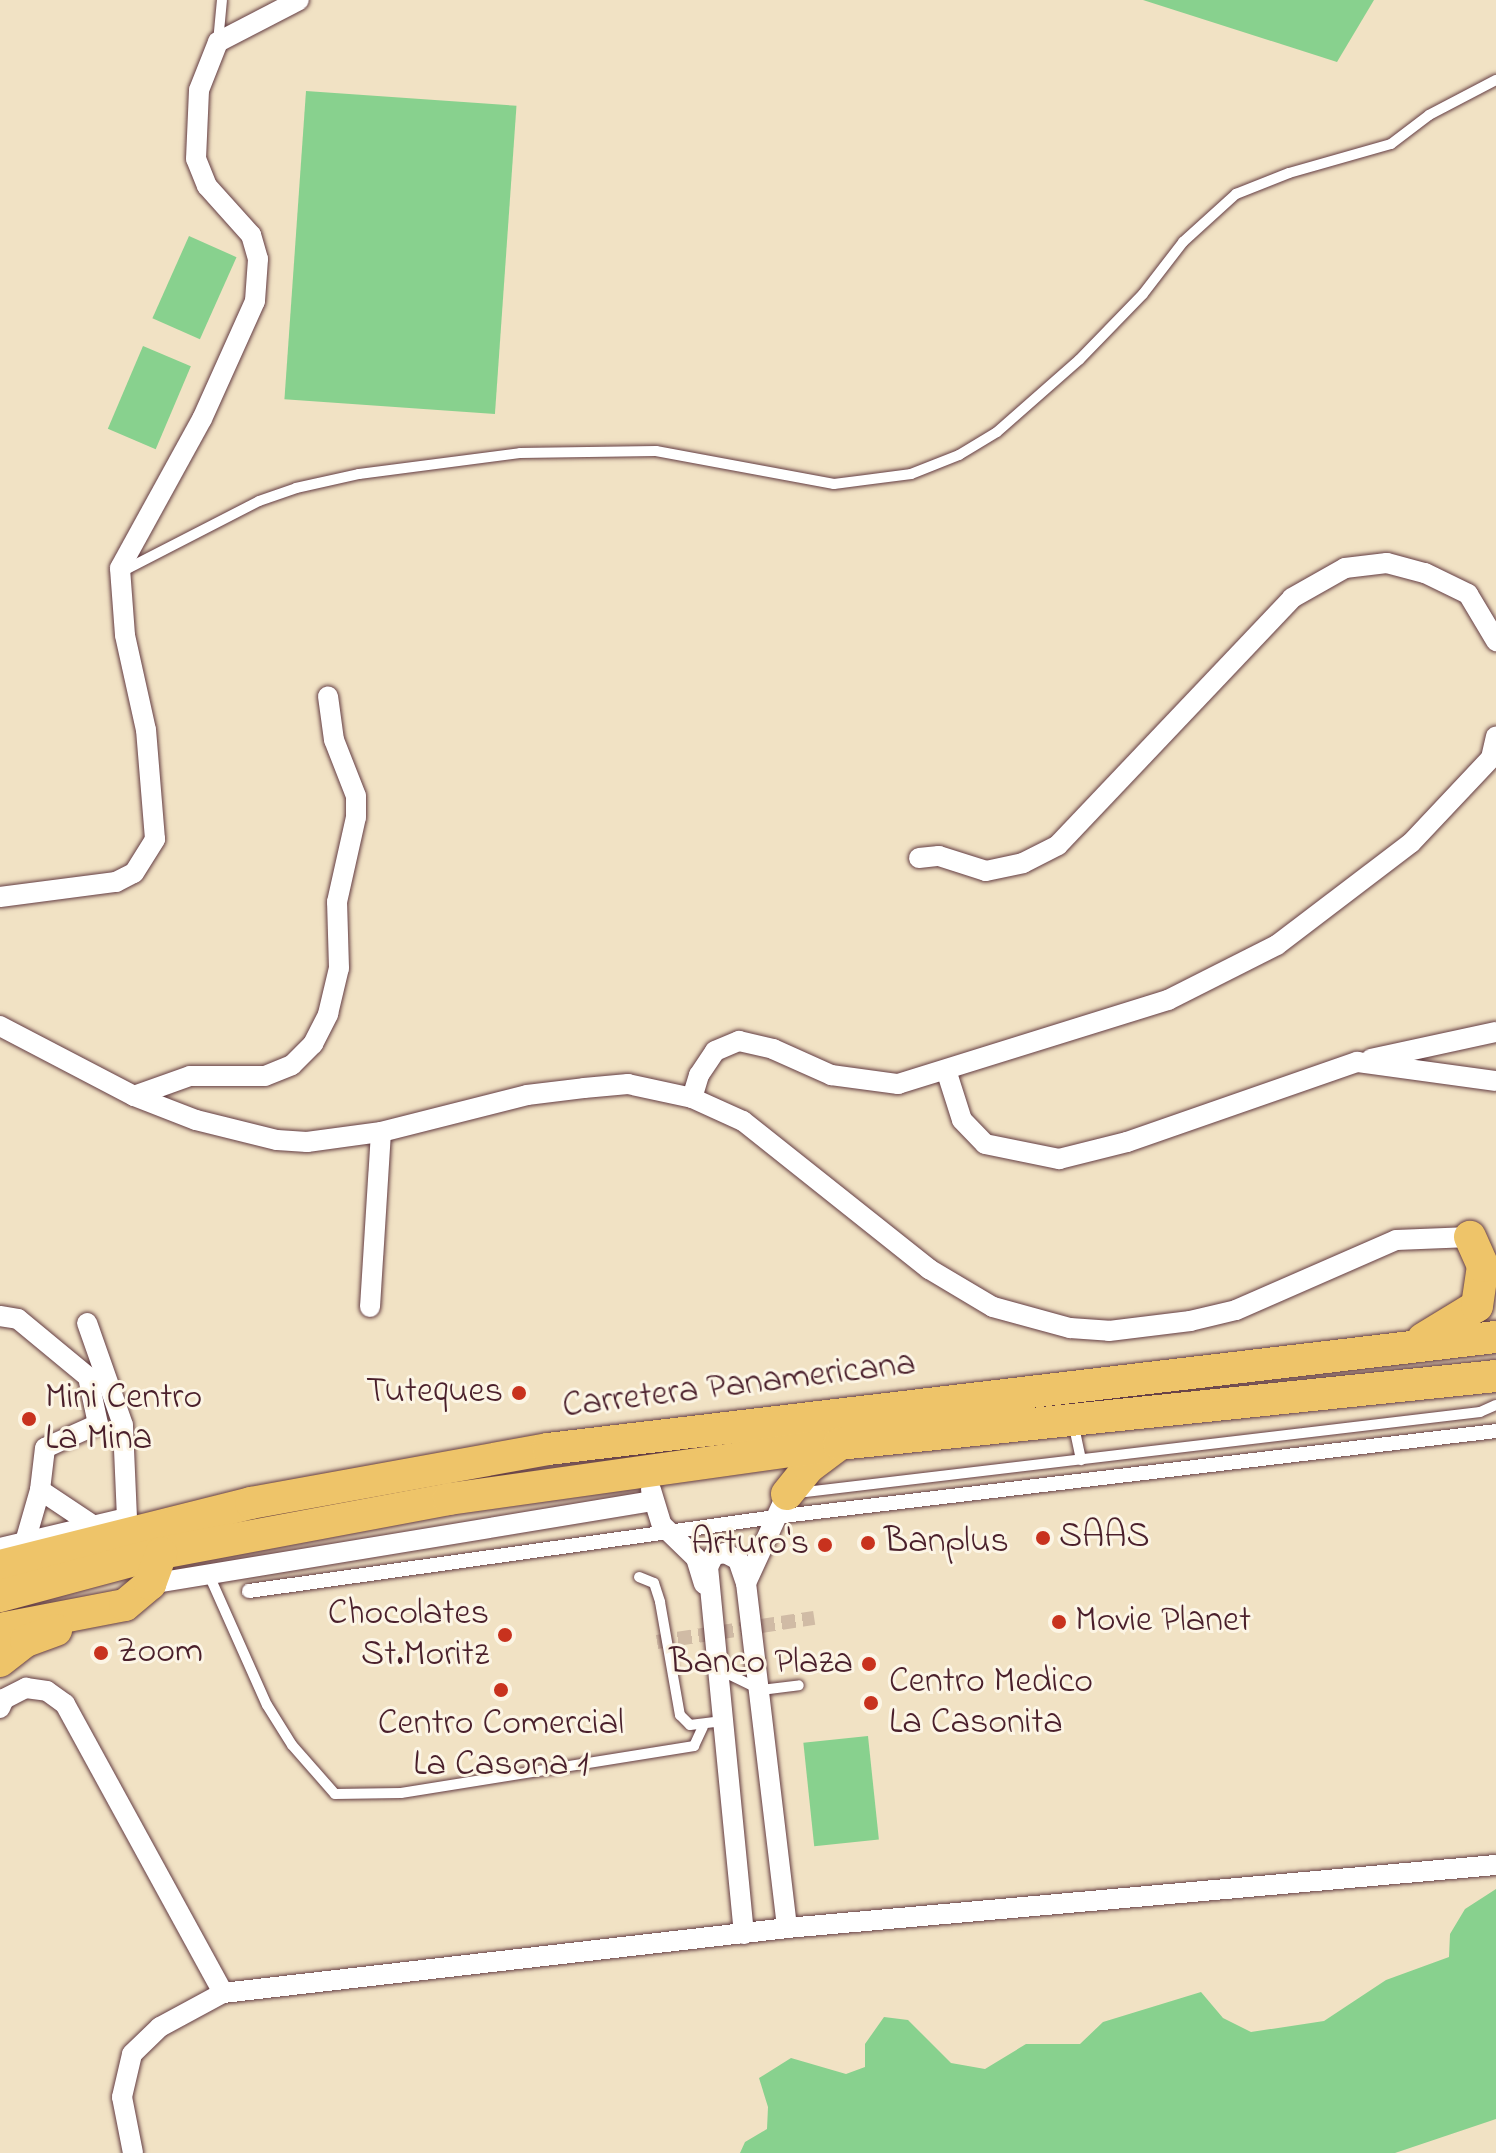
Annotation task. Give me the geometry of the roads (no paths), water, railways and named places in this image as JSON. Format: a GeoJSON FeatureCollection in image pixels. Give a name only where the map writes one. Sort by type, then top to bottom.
{"type":"FeatureCollection","features":[{"type":"Feature","properties":{"kind":"main road"},"geometry":{"type":"LineString","coordinates":[[1410,1345],[1477,1306],[1483,1240]]}},
{"type":"Feature","properties":{"kind":"main road","name":"Carretera Panamericana"},"geometry":{"type":"LineString","coordinates":[[0,1566],[251,1503],[548,1449],[1496,1337]]}},
{"type":"Feature","properties":{"kind":"main road","name":"Carretera Panamericana"},"geometry":{"type":"LineString","coordinates":[[0,1596],[161,1553],[449,1499],[650,1488],[839,1444],[1496,1376]]}},
{"type":"Feature","properties":{"kind":"main road"},"geometry":{"type":"LineString","coordinates":[[781,1506],[809,1467],[839,1444]]}},
{"type":"Feature","properties":{"kind":"main road"},"geometry":{"type":"LineString","coordinates":[[127,1518],[251,1503]]}},
{"type":"Feature","properties":{"kind":"main road"},"geometry":{"type":"LineString","coordinates":[[0,1661],[26,1641],[125,1605],[150,1584],[161,1553]]}},
{"type":"Feature","properties":{"kind":"main road"},"geometry":{"type":"LineString","coordinates":[[0,1629],[125,1605]]}},
{"type":"Feature","properties":{"kind":"street"},"geometry":{"type":"LineString","coordinates":[[0,897],[116,882],[134,873],[155,839],[146,730],[125,635],[120,573],[132,539],[202,419],[255,301],[258,259],[251,235],[207,186],[196,159],[199,90],[218,42],[299,0]]}},
{"type":"Feature","properties":{"kind":"street"},"geometry":{"type":"LineString","coordinates":[[919,858],[939,856],[986,871],[1023,863],[1058,845],[1292,598],[1345,568],[1387,563],[1425,573],[1468,594],[1496,641]]}},
{"type":"Feature","properties":{"kind":"street"},"geometry":{"type":"LineString","coordinates":[[134,1096],[190,1076],[265,1076],[292,1065],[313,1044],[328,1014],[339,968],[337,902],[356,817],[356,796],[334,740],[328,696]]}},
{"type":"Feature","properties":{"kind":"street"},"geometry":{"type":"LineString","coordinates":[[692,1098],[699,1075],[715,1051],[739,1041],[773,1049],[831,1075],[898,1084],[947,1073],[1168,1000],[1277,945],[1411,843],[1491,758],[1496,737]]}},
{"type":"Feature","properties":{"kind":"street"},"geometry":{"type":"LineString","coordinates":[[0,1026],[134,1096],[196,1120],[277,1140],[307,1142],[381,1132],[527,1095],[584,1088],[628,1084],[692,1098],[743,1121],[929,1269],[993,1307],[1070,1328],[1109,1331],[1190,1321],[1236,1310],[1396,1240],[1483,1240]]}},
{"type":"Feature","properties":{"kind":"street"},"geometry":{"type":"LineString","coordinates":[[947,1073],[962,1120],[985,1144],[1059,1159],[1127,1142],[1357,1062],[1496,1032]]}},
{"type":"Feature","properties":{"kind":"street"},"geometry":{"type":"LineString","coordinates":[[1357,1062],[1496,1081]]}},
{"type":"Feature","properties":{"kind":"street"},"geometry":{"type":"LineString","coordinates":[[370,1307],[381,1132]]}},
{"type":"Feature","properties":{"kind":"street"},"geometry":{"type":"LineString","coordinates":[[0,1316],[18,1319],[82,1370],[100,1417],[93,1428],[45,1448],[40,1490],[25,1542]]}},
{"type":"Feature","properties":{"kind":"street"},"geometry":{"type":"LineString","coordinates":[[0,1548],[127,1518],[123,1425],[87,1323]]}},
{"type":"Feature","properties":{"kind":"street"},"geometry":{"type":"LineString","coordinates":[[249,1591],[669,1533],[781,1506],[1496,1431]]}},
{"type":"Feature","properties":{"kind":"street"},"geometry":{"type":"LineString","coordinates":[[150,1584],[650,1488],[669,1533],[696,1558],[709,1598]]}},
{"type":"Feature","properties":{"kind":"street"},"geometry":{"type":"LineString","coordinates":[[40,1490],[94,1526]]}},
{"type":"Feature","properties":{"kind":"street"},"geometry":{"type":"LineString","coordinates":[[746,1583],[781,1506]]}},
{"type":"Feature","properties":{"kind":"street"},"geometry":{"type":"LineString","coordinates":[[744,1934],[716,1727],[716,1668],[708,1567],[714,1555],[738,1560],[746,1583],[787,1928]]}},
{"type":"Feature","properties":{"kind":"street"},"geometry":{"type":"LineString","coordinates":[[0,1708],[4,1699],[26,1688],[47,1691],[65,1704],[223,1993]]}},
{"type":"Feature","properties":{"kind":"street"},"geometry":{"type":"LineString","coordinates":[[716,1727],[753,1734],[761,1726]]}},
{"type":"Feature","properties":{"kind":"street"},"geometry":{"type":"LineString","coordinates":[[133,2153],[122,2097],[132,2054],[160,2027],[223,1993],[787,1928],[1496,1865]]}},
{"type":"Feature","properties":{"kind":"lane"},"geometry":{"type":"LineString","coordinates":[[218,42],[222,0]]}},
{"type":"Feature","properties":{"kind":"lane"},"geometry":{"type":"LineString","coordinates":[[120,573],[259,501],[296,488],[359,474],[520,453],[656,451],[834,484],[911,474],[959,455],[997,432],[1079,360],[1143,294],[1183,242],[1236,194],[1391,144],[1429,115],[1496,80]]}},
{"type":"Feature","properties":{"kind":"lane"},"geometry":{"type":"LineString","coordinates":[[781,1506],[1081,1460],[1480,1412],[1496,1405]]}},
{"type":"Feature","properties":{"kind":"lane"},"geometry":{"type":"LineString","coordinates":[[1072,1418],[1081,1460]]}},
{"type":"Feature","properties":{"kind":"lane"},"geometry":{"type":"LineString","coordinates":[[209,1575],[267,1705],[292,1745],[335,1794],[356,1797],[694,1746],[716,1727]]}},
{"type":"Feature","properties":{"kind":"lane"},"geometry":{"type":"LineString","coordinates":[[639,1577],[654,1583],[660,1602],[680,1715],[684,1722],[716,1727]]}},
{"type":"Feature","properties":{"kind":"lane"},"geometry":{"type":"LineString","coordinates":[[716,1668],[761,1690],[799,1685]]}},
{"type":"Feature","properties":{"kind":"tunnel"},"geometry":{"type":"LineString","coordinates":[[657,1642],[814,1618]]}},
{"type":"Feature","properties":{"kind":"place","name":"Tuteques"},"geometry":{"type":"Point","coordinates":[519,1393]}},
{"type":"Feature","properties":{"kind":"place","name":"Mini Centro La Mina"},"geometry":{"type":"Point","coordinates":[29,1419]}},
{"type":"Feature","properties":{"kind":"place","name":"SAAS"},"geometry":{"type":"Point","coordinates":[1043,1538]}},
{"type":"Feature","properties":{"kind":"place","name":"Banplus"},"geometry":{"type":"Point","coordinates":[868,1543]}},
{"type":"Feature","properties":{"kind":"place","name":"Arturo's"},"geometry":{"type":"Point","coordinates":[825,1545]}},
{"type":"Feature","properties":{"kind":"place","name":"Movie Planet"},"geometry":{"type":"Point","coordinates":[1059,1622]}},
{"type":"Feature","properties":{"kind":"place","name":"Chocolates St.Moritz"},"geometry":{"type":"Point","coordinates":[505,1635]}},
{"type":"Feature","properties":{"kind":"place","name":"Zoom"},"geometry":{"type":"Point","coordinates":[101,1653]}},
{"type":"Feature","properties":{"kind":"place","name":"Banco Plaza"},"geometry":{"type":"Point","coordinates":[869,1664]}},
{"type":"Feature","properties":{"kind":"place","name":"Centro Comercial La Casona 1"},"geometry":{"type":"Point","coordinates":[501,1690]}},
{"type":"Feature","properties":{"kind":"place","name":"Centro Medico La Casonita"},"geometry":{"type":"Point","coordinates":[871,1703]}}]}
